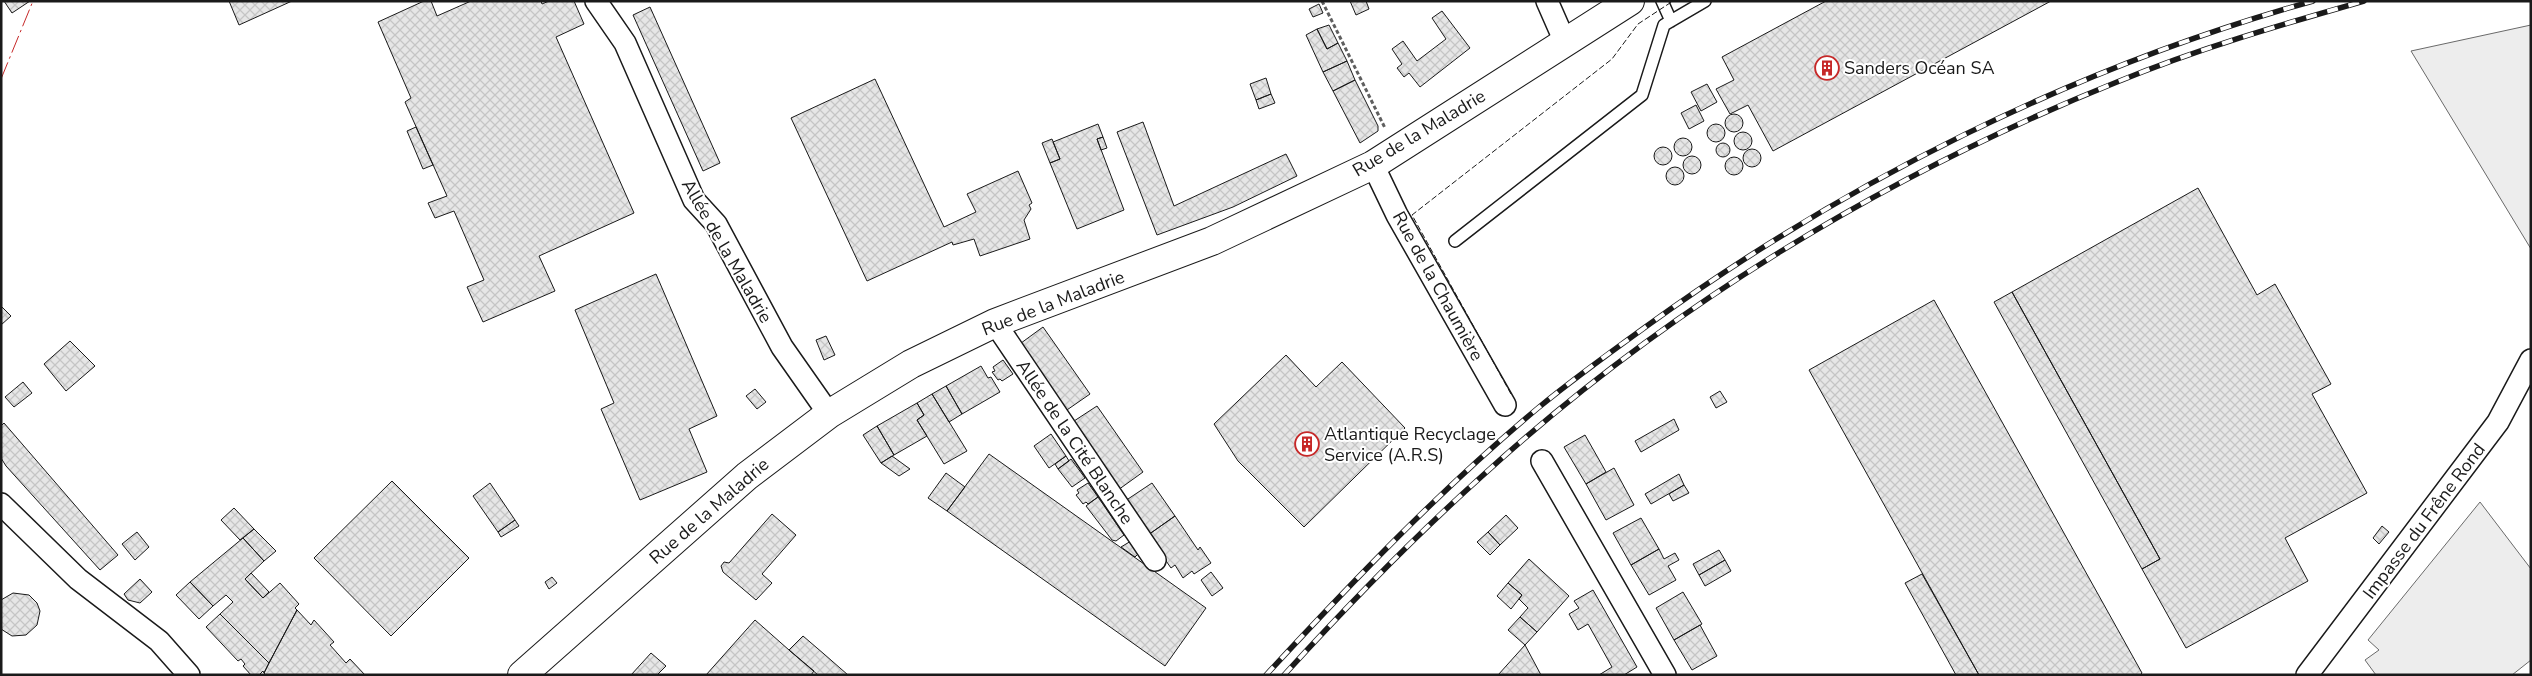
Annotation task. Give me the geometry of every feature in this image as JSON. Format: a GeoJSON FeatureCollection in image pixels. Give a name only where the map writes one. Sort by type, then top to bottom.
{"type":"FeatureCollection","features":[{"type":"Feature","properties":{"kind":"street","name":"Allée de la Maladrie"},"geometry":{"type":"LineString","coordinates":[[596,1],[625,43],[694,200],[716,224],[782,347],[829,414]]}},
{"type":"Feature","properties":{"kind":"street"},"geometry":{"type":"LineString","coordinates":[[1547,1],[1565,42]]}},
{"type":"Feature","properties":{"kind":"street","name":"Rue de la Maladrie"},"geometry":{"type":"LineString","coordinates":[[522,675],[747,476],[829,414],[911,364],[995,323],[1212,241],[1373,165],[1630,1]]}},
{"type":"Feature","properties":{"kind":"street","name":"Rue de la Chaumière"},"geometry":{"type":"LineString","coordinates":[[1373,165],[1397,216],[1505,405]]}},
{"type":"Feature","properties":{"kind":"street","name":"Allée de la Cité Blanche"},"geometry":{"type":"LineString","coordinates":[[995,323],[1155,560]]}},
{"type":"Feature","properties":{"kind":"street","name":"Impasse du Frêne Rond"},"geometry":{"type":"LineString","coordinates":[[2307,675],[2498,422],[2531,360]]}},
{"type":"Feature","properties":{"kind":"street"},"geometry":{"type":"LineString","coordinates":[[1542,461],[1665,675]]}},
{"type":"Feature","properties":{"kind":"street"},"geometry":{"type":"LineString","coordinates":[[1,504],[78,579],[160,641],[189,675]]}},
{"type":"Feature","properties":{"kind":"lane"},"geometry":{"type":"LineString","coordinates":[[1662,1],[1671,21]]}},
{"type":"Feature","properties":{"kind":"lane"},"geometry":{"type":"LineString","coordinates":[[1455,241],[1642,95],[1664,25],[1705,1]]}},
{"type":"Feature","properties":{"kind":"path"},"geometry":{"type":"LineString","coordinates":[[1322,1],[1396,150]]}},
{"type":"Feature","properties":{"kind":"shaded area"},"geometry":{"type":"Polygon","coordinates":[[[2531,25],[2531,249],[2411,51],[2531,25]]]}},
{"type":"Feature","properties":{"kind":"shaded area"},"geometry":{"type":"Polygon","coordinates":[[[2480,502],[2531,569],[2531,660],[2512,675],[2376,675],[2365,660],[2379,650],[2368,640],[2480,502]]]}},
{"type":"Feature","properties":{"kind":"building"},"geometry":{"type":"Polygon","coordinates":[[[4,1],[30,1],[12,13],[4,1]]]}},
{"type":"Feature","properties":{"kind":"building"},"geometry":{"type":"Polygon","coordinates":[[[229,1],[292,1],[239,25],[229,1]]]}},
{"type":"Feature","properties":{"kind":"building"},"geometry":{"type":"Polygon","coordinates":[[[424,1],[431,1],[437,16],[471,1],[541,1],[542,4],[549,1],[574,1],[584,24],[556,37],[634,213],[539,256],[555,291],[483,322],[467,287],[484,280],[454,211],[435,218],[428,203],[447,196],[405,102],[411,98],[378,22],[424,1]]]}},
{"type":"Feature","properties":{"kind":"building"},"geometry":{"type":"Polygon","coordinates":[[[1350,1],[1366,1],[1369,9],[1356,15],[1350,1]]]}},
{"type":"Feature","properties":{"kind":"building","name":"Sanders Océan SA"},"geometry":{"type":"Polygon","coordinates":[[[1826,1],[2051,1],[1773,151],[1748,105],[1730,114],[1716,89],[1734,80],[1722,57],[1826,1]]]}},
{"type":"Feature","properties":{"kind":"building"},"geometry":{"type":"Polygon","coordinates":[[[1319,4],[1323,13],[1313,17],[1309,9],[1319,4]]]}},
{"type":"Feature","properties":{"kind":"building"},"geometry":{"type":"Polygon","coordinates":[[[650,7],[720,163],[703,171],[633,15],[650,7]]]}},
{"type":"Feature","properties":{"kind":"building"},"geometry":{"type":"Polygon","coordinates":[[[1442,11],[1470,48],[1420,87],[1409,73],[1404,77],[1397,68],[1402,64],[1392,49],[1403,41],[1417,61],[1446,39],[1432,18],[1442,11]]]}},
{"type":"Feature","properties":{"kind":"building"},"geometry":{"type":"Polygon","coordinates":[[[1329,25],[1338,43],[1327,49],[1317,29],[1329,25]]]}},
{"type":"Feature","properties":{"kind":"building"},"geometry":{"type":"Polygon","coordinates":[[[1317,29],[1327,49],[1338,43],[1347,61],[1323,72],[1306,35],[1317,29]]]}},
{"type":"Feature","properties":{"kind":"building"},"geometry":{"type":"Polygon","coordinates":[[[1347,61],[1355,80],[1333,91],[1323,72],[1347,61]]]}},
{"type":"Feature","properties":{"kind":"building"},"geometry":{"type":"Polygon","coordinates":[[[1266,78],[1271,94],[1256,100],[1250,84],[1266,78]]]}},
{"type":"Feature","properties":{"kind":"building"},"geometry":{"type":"Polygon","coordinates":[[[875,79],[944,227],[976,212],[967,194],[1018,171],[1032,203],[1029,205],[1031,209],[1024,220],[1030,239],[980,256],[974,239],[953,245],[952,242],[867,281],[791,118],[875,79]]]}},
{"type":"Feature","properties":{"kind":"building"},"geometry":{"type":"Polygon","coordinates":[[[1355,80],[1378,126],[1378,131],[1360,143],[1333,91],[1355,80]]]}},
{"type":"Feature","properties":{"kind":"building"},"geometry":{"type":"Polygon","coordinates":[[[1707,84],[1717,102],[1701,111],[1691,92],[1707,84]]]}},
{"type":"Feature","properties":{"kind":"building"},"geometry":{"type":"Polygon","coordinates":[[[1271,94],[1275,103],[1259,109],[1256,100],[1271,94]]]}},
{"type":"Feature","properties":{"kind":"building"},"geometry":{"type":"Polygon","coordinates":[[[1696,105],[1704,121],[1689,129],[1681,113],[1696,105]]]}},
{"type":"Feature","properties":{"kind":"building"},"geometry":{"type":"Polygon","coordinates":[[[1734,114],[1740,117],[1743,123],[1740,129],[1734,132],[1728,129],[1725,123],[1728,117],[1734,114]]]}},
{"type":"Feature","properties":{"kind":"building"},"geometry":{"type":"Polygon","coordinates":[[[1143,122],[1174,206],[1286,154],[1297,176],[1233,207],[1157,235],[1117,132],[1143,122]]]}},
{"type":"Feature","properties":{"kind":"building"},"geometry":{"type":"Polygon","coordinates":[[[1098,124],[1103,137],[1097,139],[1124,210],[1077,229],[1050,163],[1060,159],[1053,142],[1098,124]]]}},
{"type":"Feature","properties":{"kind":"building"},"geometry":{"type":"Polygon","coordinates":[[[1716,124],[1722,127],[1725,133],[1722,139],[1716,142],[1710,139],[1707,133],[1710,127],[1716,124]]]}},
{"type":"Feature","properties":{"kind":"building"},"geometry":{"type":"Polygon","coordinates":[[[416,127],[433,165],[423,169],[407,131],[416,127]]]}},
{"type":"Feature","properties":{"kind":"building"},"geometry":{"type":"Polygon","coordinates":[[[1743,132],[1749,135],[1752,141],[1749,147],[1743,150],[1737,147],[1734,141],[1737,135],[1743,132]]]}},
{"type":"Feature","properties":{"kind":"building"},"geometry":{"type":"Polygon","coordinates":[[[1103,137],[1107,148],[1101,150],[1097,139],[1103,137]]]}},
{"type":"Feature","properties":{"kind":"building"},"geometry":{"type":"Polygon","coordinates":[[[1679,138],[1687,138],[1692,143],[1690,154],[1679,156],[1674,151],[1674,143],[1679,138]]]}},
{"type":"Feature","properties":{"kind":"building"},"geometry":{"type":"Polygon","coordinates":[[[1052,139],[1060,159],[1050,163],[1042,143],[1052,139]]]}},
{"type":"Feature","properties":{"kind":"building"},"geometry":{"type":"Polygon","coordinates":[[[1723,143],[1728,145],[1730,150],[1728,155],[1723,157],[1718,155],[1716,150],[1718,145],[1723,143]]]}},
{"type":"Feature","properties":{"kind":"building"},"geometry":{"type":"Polygon","coordinates":[[[1659,147],[1667,147],[1672,152],[1670,163],[1659,165],[1654,160],[1654,152],[1659,147]]]}},
{"type":"Feature","properties":{"kind":"building"},"geometry":{"type":"Polygon","coordinates":[[[1752,149],[1758,152],[1761,158],[1758,164],[1752,167],[1746,164],[1743,158],[1746,152],[1752,149]]]}},
{"type":"Feature","properties":{"kind":"building"},"geometry":{"type":"Polygon","coordinates":[[[1688,156],[1696,156],[1701,161],[1699,172],[1688,174],[1683,169],[1683,161],[1688,156]]]}},
{"type":"Feature","properties":{"kind":"building"},"geometry":{"type":"Polygon","coordinates":[[[1734,157],[1740,160],[1743,166],[1740,172],[1734,175],[1728,172],[1725,166],[1728,160],[1734,157]]]}},
{"type":"Feature","properties":{"kind":"building"},"geometry":{"type":"Polygon","coordinates":[[[1671,167],[1679,167],[1684,172],[1682,183],[1671,185],[1666,180],[1666,172],[1671,167]]]}},
{"type":"Feature","properties":{"kind":"building"},"geometry":{"type":"Polygon","coordinates":[[[2198,188],[2257,295],[2275,284],[2331,384],[2312,394],[2367,493],[2285,538],[2308,581],[2186,648],[2142,569],[2160,559],[2012,292],[2198,188]]]}},
{"type":"Feature","properties":{"kind":"building"},"geometry":{"type":"Polygon","coordinates":[[[656,274],[717,416],[689,429],[707,472],[640,500],[601,409],[614,403],[575,310],[656,274]]]}},
{"type":"Feature","properties":{"kind":"building"},"geometry":{"type":"Polygon","coordinates":[[[2012,292],[2160,559],[2142,569],[1994,302],[2012,292]]]}},
{"type":"Feature","properties":{"kind":"building"},"geometry":{"type":"Polygon","coordinates":[[[1934,300],[2142,673],[2140,675],[1979,675],[1809,370],[1934,300]]]}},
{"type":"Feature","properties":{"kind":"building"},"geometry":{"type":"Polygon","coordinates":[[[1,306],[11,316],[1,325],[1,306]]]}},
{"type":"Feature","properties":{"kind":"building"},"geometry":{"type":"Polygon","coordinates":[[[1043,327],[1090,394],[1064,412],[1017,346],[1043,327]]]}},
{"type":"Feature","properties":{"kind":"building"},"geometry":{"type":"Polygon","coordinates":[[[826,336],[835,355],[824,360],[816,340],[826,336]]]}},
{"type":"Feature","properties":{"kind":"building"},"geometry":{"type":"Polygon","coordinates":[[[70,341],[95,366],[66,391],[44,364],[70,341]]]}},
{"type":"Feature","properties":{"kind":"building","name":"Atlantique Recyclage Service (A.R.S)"},"geometry":{"type":"Polygon","coordinates":[[[1286,355],[1316,387],[1342,362],[1405,428],[1304,527],[1238,461],[1214,424],[1286,355]]]}},
{"type":"Feature","properties":{"kind":"building"},"geometry":{"type":"Polygon","coordinates":[[[1003,360],[1013,374],[1002,381],[998,380],[992,372],[995,371],[993,367],[1003,360]]]}},
{"type":"Feature","properties":{"kind":"building"},"geometry":{"type":"Polygon","coordinates":[[[981,366],[988,378],[991,377],[1000,392],[962,414],[946,386],[981,366]]]}},
{"type":"Feature","properties":{"kind":"building"},"geometry":{"type":"Polygon","coordinates":[[[23,382],[32,393],[14,407],[5,397],[23,382]]]}},
{"type":"Feature","properties":{"kind":"building"},"geometry":{"type":"Polygon","coordinates":[[[946,386],[962,414],[949,422],[932,394],[946,386]]]}},
{"type":"Feature","properties":{"kind":"building"},"geometry":{"type":"Polygon","coordinates":[[[755,389],[766,402],[757,409],[746,396],[755,389]]]}},
{"type":"Feature","properties":{"kind":"building"},"geometry":{"type":"Polygon","coordinates":[[[1720,391],[1727,402],[1716,408],[1710,397],[1720,391]]]}},
{"type":"Feature","properties":{"kind":"building"},"geometry":{"type":"Polygon","coordinates":[[[932,394],[967,451],[944,464],[917,420],[924,415],[917,403],[932,394]]]}},
{"type":"Feature","properties":{"kind":"building"},"geometry":{"type":"Polygon","coordinates":[[[917,403],[924,415],[917,420],[927,436],[894,455],[877,426],[917,403]]]}},
{"type":"Feature","properties":{"kind":"building"},"geometry":{"type":"Polygon","coordinates":[[[1097,406],[1143,472],[1118,490],[1071,423],[1097,406]]]}},
{"type":"Feature","properties":{"kind":"building"},"geometry":{"type":"Polygon","coordinates":[[[1674,419],[1679,430],[1641,452],[1635,441],[1674,419]]]}},
{"type":"Feature","properties":{"kind":"building"},"geometry":{"type":"Polygon","coordinates":[[[4,423],[118,555],[100,570],[6,466],[1,458],[1,426],[4,423]]]}},
{"type":"Feature","properties":{"kind":"building"},"geometry":{"type":"Polygon","coordinates":[[[877,426],[894,455],[881,463],[863,435],[877,426]]]}},
{"type":"Feature","properties":{"kind":"building"},"geometry":{"type":"Polygon","coordinates":[[[1051,434],[1066,456],[1049,468],[1034,446],[1051,434]]]}},
{"type":"Feature","properties":{"kind":"building"},"geometry":{"type":"Polygon","coordinates":[[[1585,435],[1606,472],[1586,484],[1564,447],[1585,435]]]}},
{"type":"Feature","properties":{"kind":"building"},"geometry":{"type":"Polygon","coordinates":[[[989,454],[1206,608],[1165,666],[947,511],[989,454]]]}},
{"type":"Feature","properties":{"kind":"building"},"geometry":{"type":"Polygon","coordinates":[[[892,456],[910,469],[899,476],[881,463],[892,456]]]}},
{"type":"Feature","properties":{"kind":"building"},"geometry":{"type":"Polygon","coordinates":[[[1066,456],[1069,461],[1058,469],[1055,464],[1066,456]]]}},
{"type":"Feature","properties":{"kind":"building"},"geometry":{"type":"Polygon","coordinates":[[[1071,459],[1085,478],[1072,487],[1058,469],[1071,459]]]}},
{"type":"Feature","properties":{"kind":"building"},"geometry":{"type":"Polygon","coordinates":[[[1614,468],[1634,505],[1606,520],[1586,484],[1614,468]]]}},
{"type":"Feature","properties":{"kind":"building"},"geometry":{"type":"Polygon","coordinates":[[[946,473],[965,487],[947,511],[928,498],[946,473]]]}},
{"type":"Feature","properties":{"kind":"building"},"geometry":{"type":"Polygon","coordinates":[[[1679,474],[1684,485],[1651,504],[1645,494],[1679,474]]]}},
{"type":"Feature","properties":{"kind":"building"},"geometry":{"type":"Polygon","coordinates":[[[392,481],[469,558],[391,636],[314,558],[392,481]]]}},
{"type":"Feature","properties":{"kind":"building"},"geometry":{"type":"Polygon","coordinates":[[[490,483],[515,520],[498,532],[473,496],[490,483]]]}},
{"type":"Feature","properties":{"kind":"building"},"geometry":{"type":"Polygon","coordinates":[[[1088,483],[1098,497],[1088,504],[1086,502],[1083,504],[1076,495],[1079,493],[1077,490],[1088,483]]]}},
{"type":"Feature","properties":{"kind":"building"},"geometry":{"type":"Polygon","coordinates":[[[1152,483],[1175,516],[1148,535],[1125,501],[1152,483]]]}},
{"type":"Feature","properties":{"kind":"building"},"geometry":{"type":"Polygon","coordinates":[[[1684,485],[1689,493],[1673,501],[1669,494],[1684,485]]]}},
{"type":"Feature","properties":{"kind":"building"},"geometry":{"type":"Polygon","coordinates":[[[1098,497],[1124,535],[1116,541],[1112,540],[1086,506],[1098,497]]]}},
{"type":"Feature","properties":{"kind":"building"},"geometry":{"type":"Polygon","coordinates":[[[234,508],[254,529],[240,540],[221,520],[234,508]]]}},
{"type":"Feature","properties":{"kind":"building"},"geometry":{"type":"Polygon","coordinates":[[[772,514],[796,535],[762,574],[772,583],[756,600],[723,572],[721,566],[724,562],[729,563],[772,514]]]}},
{"type":"Feature","properties":{"kind":"building"},"geometry":{"type":"Polygon","coordinates":[[[1506,515],[1518,528],[1500,545],[1488,532],[1506,515]]]}},
{"type":"Feature","properties":{"kind":"building"},"geometry":{"type":"Polygon","coordinates":[[[1175,516],[1198,550],[1200,547],[1211,563],[1194,574],[1192,571],[1183,578],[1175,565],[1171,568],[1148,535],[1175,516]]]}},
{"type":"Feature","properties":{"kind":"building"},"geometry":{"type":"Polygon","coordinates":[[[1641,518],[1659,549],[1631,565],[1613,533],[1641,518]]]}},
{"type":"Feature","properties":{"kind":"building"},"geometry":{"type":"Polygon","coordinates":[[[515,520],[519,526],[501,537],[498,532],[515,520]]]}},
{"type":"Feature","properties":{"kind":"building"},"geometry":{"type":"Polygon","coordinates":[[[2382,526],[2389,532],[2379,544],[2373,538],[2382,526]]]}},
{"type":"Feature","properties":{"kind":"building"},"geometry":{"type":"Polygon","coordinates":[[[254,529],[276,551],[264,561],[243,538],[254,529]]]}},
{"type":"Feature","properties":{"kind":"building"},"geometry":{"type":"Polygon","coordinates":[[[137,532],[149,547],[135,560],[122,544],[137,532]]]}},
{"type":"Feature","properties":{"kind":"building"},"geometry":{"type":"Polygon","coordinates":[[[1488,532],[1500,545],[1490,555],[1477,542],[1488,532]]]}},
{"type":"Feature","properties":{"kind":"building"},"geometry":{"type":"Polygon","coordinates":[[[243,538],[264,561],[245,579],[263,598],[280,583],[299,604],[295,608],[297,610],[269,663],[220,614],[233,602],[226,595],[213,606],[190,582],[243,538]]]}},
{"type":"Feature","properties":{"kind":"building"},"geometry":{"type":"Polygon","coordinates":[[[1131,541],[1139,553],[1135,557],[1121,547],[1131,541]]]}},
{"type":"Feature","properties":{"kind":"building"},"geometry":{"type":"Polygon","coordinates":[[[1659,549],[1664,559],[1675,553],[1679,560],[1668,566],[1676,580],[1649,595],[1631,565],[1659,549]]]}},
{"type":"Feature","properties":{"kind":"building"},"geometry":{"type":"Polygon","coordinates":[[[1719,550],[1725,560],[1699,575],[1693,564],[1719,550]]]}},
{"type":"Feature","properties":{"kind":"building"},"geometry":{"type":"Polygon","coordinates":[[[1529,559],[1569,596],[1537,632],[1520,617],[1528,608],[1519,599],[1522,595],[1508,583],[1529,559]]]}},
{"type":"Feature","properties":{"kind":"building"},"geometry":{"type":"Polygon","coordinates":[[[1725,560],[1731,571],[1705,586],[1699,575],[1725,560]]]}},
{"type":"Feature","properties":{"kind":"building"},"geometry":{"type":"Polygon","coordinates":[[[1211,572],[1223,588],[1212,596],[1201,580],[1211,572]]]}},
{"type":"Feature","properties":{"kind":"building"},"geometry":{"type":"Polygon","coordinates":[[[251,573],[269,592],[263,598],[245,579],[251,573]]]}},
{"type":"Feature","properties":{"kind":"building"},"geometry":{"type":"Polygon","coordinates":[[[1922,574],[1979,675],[1956,675],[1905,583],[1922,574]]]}},
{"type":"Feature","properties":{"kind":"building"},"geometry":{"type":"Polygon","coordinates":[[[552,577],[557,583],[549,589],[545,582],[552,577]]]}},
{"type":"Feature","properties":{"kind":"building"},"geometry":{"type":"Polygon","coordinates":[[[140,579],[152,592],[140,603],[128,600],[124,594],[140,579]]]}},
{"type":"Feature","properties":{"kind":"building"},"geometry":{"type":"Polygon","coordinates":[[[190,582],[213,606],[199,619],[176,595],[190,582]]]}},
{"type":"Feature","properties":{"kind":"building"},"geometry":{"type":"Polygon","coordinates":[[[1508,583],[1522,595],[1511,609],[1497,596],[1508,583]]]}},
{"type":"Feature","properties":{"kind":"building"},"geometry":{"type":"Polygon","coordinates":[[[1593,590],[1637,667],[1624,675],[1599,675],[1612,667],[1588,624],[1578,630],[1569,614],[1579,608],[1574,601],[1593,590]]]}},
{"type":"Feature","properties":{"kind":"building"},"geometry":{"type":"Polygon","coordinates":[[[1683,592],[1702,624],[1674,640],[1656,608],[1683,592]]]}},
{"type":"Feature","properties":{"kind":"building"},"geometry":{"type":"Polygon","coordinates":[[[13,593],[29,595],[37,603],[40,611],[37,625],[26,635],[12,636],[1,629],[1,600],[13,593]]]}},
{"type":"Feature","properties":{"kind":"building"},"geometry":{"type":"Polygon","coordinates":[[[297,610],[311,625],[314,620],[334,642],[330,645],[346,663],[350,659],[365,675],[266,675],[264,673],[297,610]]]}},
{"type":"Feature","properties":{"kind":"building"},"geometry":{"type":"Polygon","coordinates":[[[220,614],[269,663],[264,673],[263,671],[259,675],[251,675],[243,666],[245,664],[241,659],[238,661],[206,627],[220,614]]]}},
{"type":"Feature","properties":{"kind":"building"},"geometry":{"type":"Polygon","coordinates":[[[1520,617],[1537,632],[1525,645],[1508,630],[1520,617]]]}},
{"type":"Feature","properties":{"kind":"building"},"geometry":{"type":"Polygon","coordinates":[[[755,620],[814,671],[811,675],[706,675],[755,620]]]}},
{"type":"Feature","properties":{"kind":"building"},"geometry":{"type":"Polygon","coordinates":[[[1700,625],[1717,656],[1692,670],[1674,640],[1700,625]]]}},
{"type":"Feature","properties":{"kind":"building"},"geometry":{"type":"Polygon","coordinates":[[[803,636],[848,675],[818,675],[789,650],[803,636]]]}},
{"type":"Feature","properties":{"kind":"building"},"geometry":{"type":"Polygon","coordinates":[[[1525,645],[1541,675],[1498,675],[1525,645]]]}},
{"type":"Feature","properties":{"kind":"building"},"geometry":{"type":"Polygon","coordinates":[[[651,653],[666,666],[657,675],[631,675],[651,653]]]}},
{"type":"Feature","properties":{"kind":"railway"},"geometry":{"type":"LineString","coordinates":[[1266,675],[1398,537],[1502,439],[1590,367],[1721,275],[1800,225],[1881,178],[1964,135],[2049,95],[2135,60],[2224,28],[2313,1]]}},
{"type":"Feature","properties":{"kind":"railway"},"geometry":{"type":"LineString","coordinates":[[1284,675],[1356,598],[1430,524],[1552,415],[1626,357],[1702,302],[1781,251],[1863,203],[1946,159],[2031,119],[2117,82],[2208,48],[2364,1]]}},
{"type":"Feature","properties":{"kind":"fence"},"geometry":{"type":"LineString","coordinates":[[1511,394],[1412,215],[1612,59],[1638,24],[1673,1]]}},
{"type":"Feature","properties":{"kind":"power"},"geometry":{"type":"LineString","coordinates":[[1,79],[33,1]]}},
{"type":"Feature","properties":{"kind":"place","name":"Sanders Océan SA"},"geometry":{"type":"Point","coordinates":[1827,68]}},
{"type":"Feature","properties":{"kind":"place","name":"Atlantique Recyclage Service (A.R.S)"},"geometry":{"type":"Point","coordinates":[1307,444]}}]}
